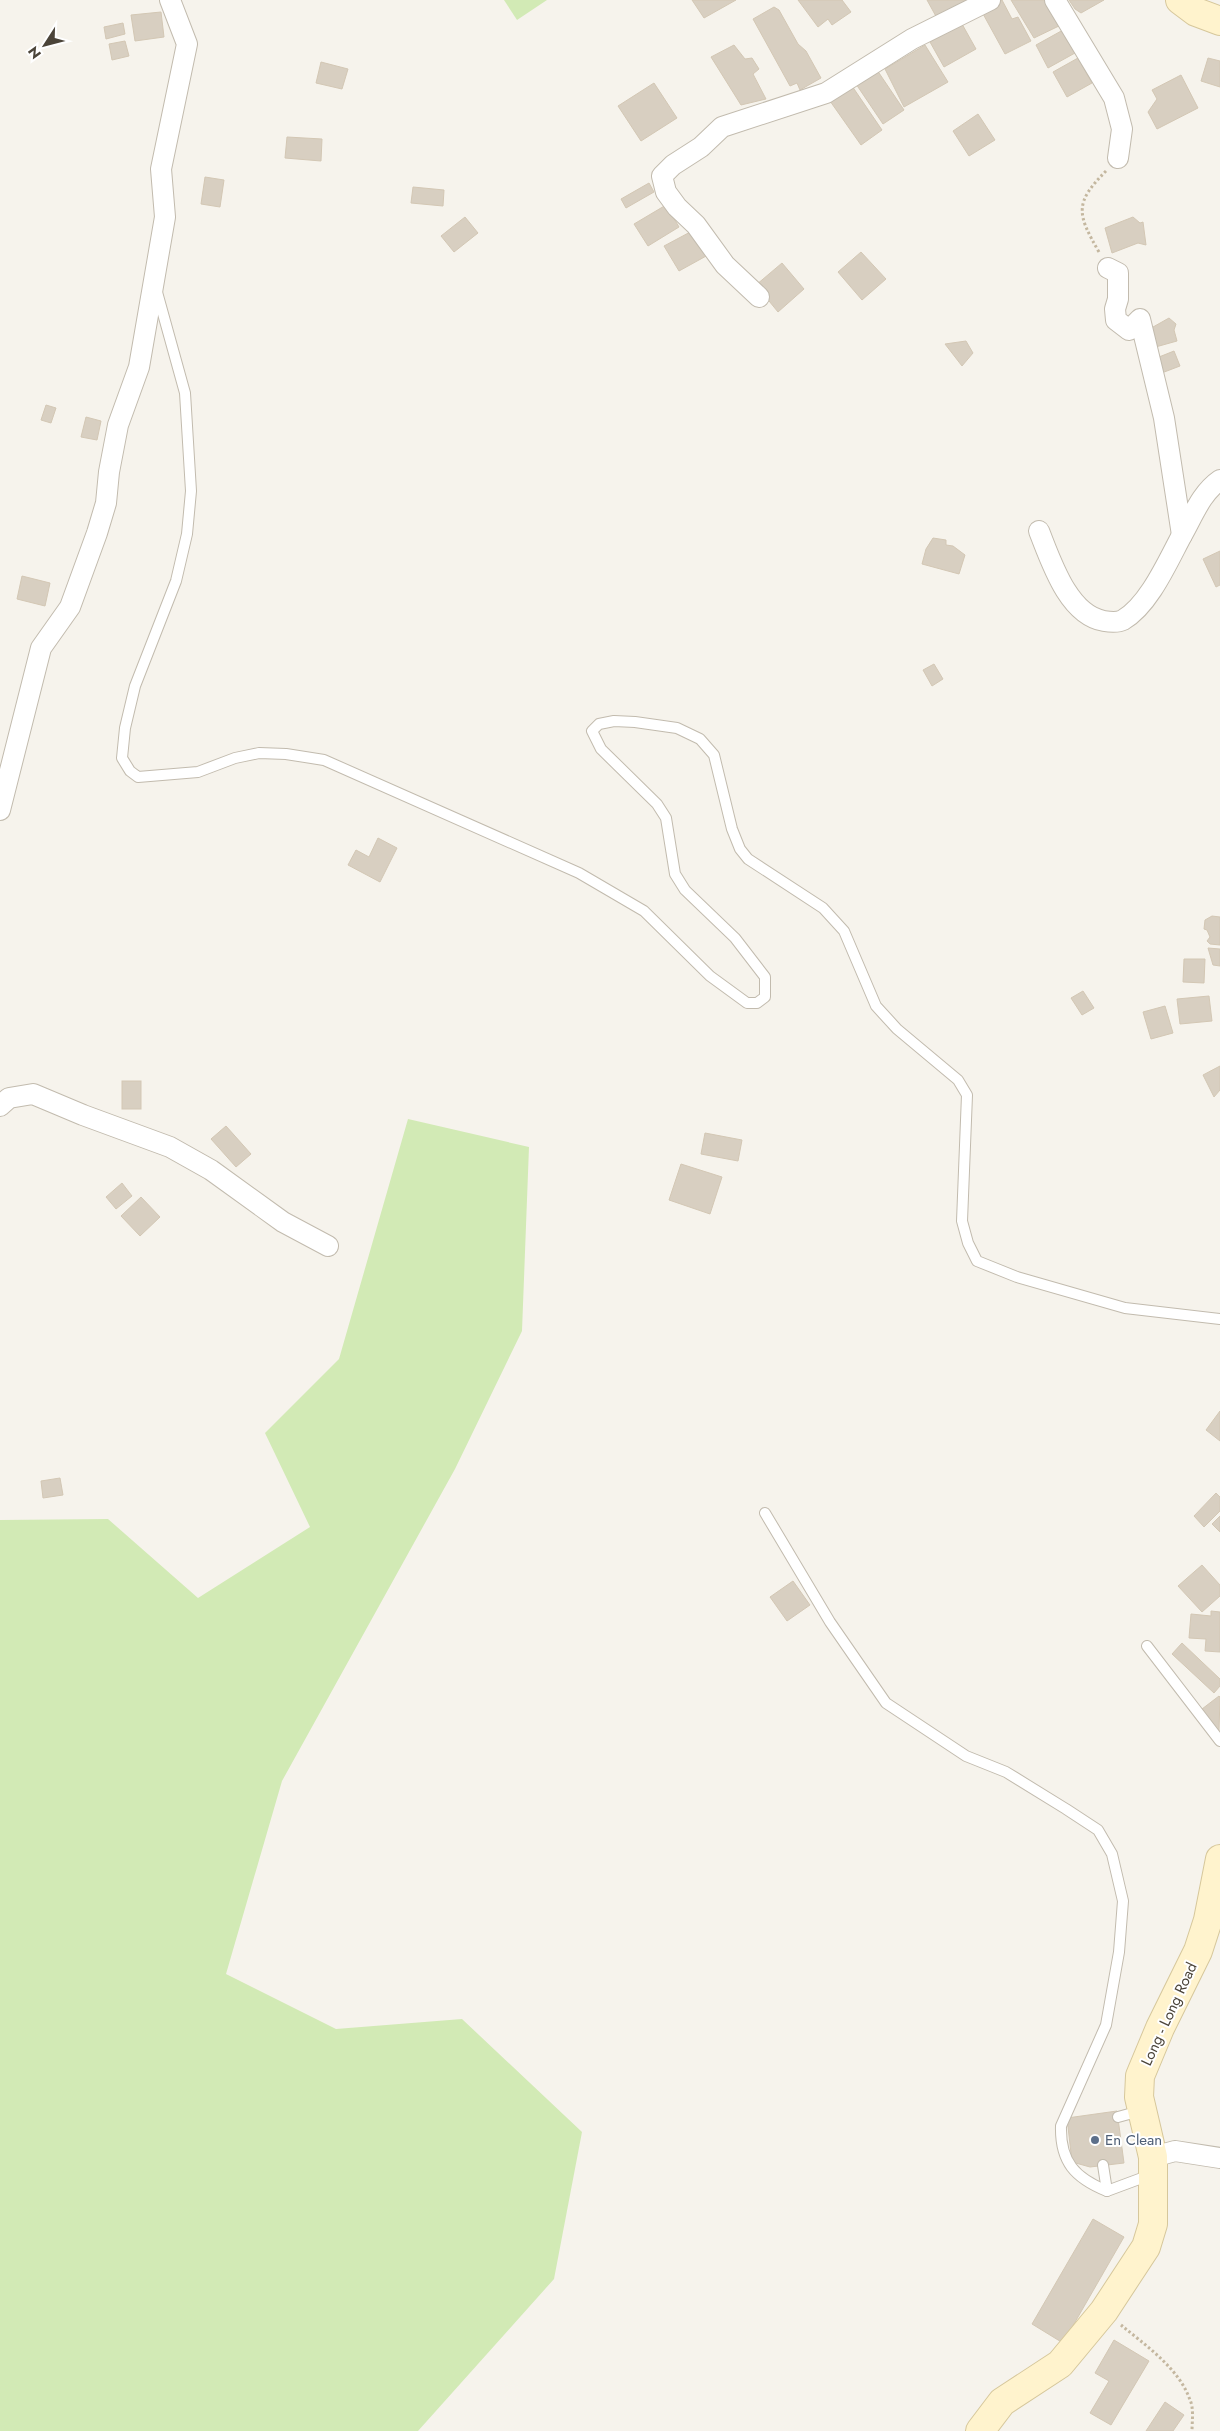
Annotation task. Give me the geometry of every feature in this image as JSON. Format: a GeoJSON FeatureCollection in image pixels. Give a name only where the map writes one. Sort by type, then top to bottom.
{"type":"FeatureCollection","features":[{"type":"Feature","properties":{"kind":"main road"},"geometry":{"type":"LineString","coordinates":[[1180,0],[1196,12],[1220,21]]}},
{"type":"Feature","properties":{"kind":"main road","name":"Long - Long Road"},"geometry":{"type":"LineString","coordinates":[[980,2431],[1002,2402],[1060,2364],[1104,2311],[1146,2248],[1153,2224],[1153,2166],[1130,2114],[1139,2097],[1140,2076],[1160,2028],[1198,1951],[1208,1920],[1220,1859]]}},
{"type":"Feature","properties":{"kind":"street"},"geometry":{"type":"LineString","coordinates":[[0,810],[41,648],[70,607],[106,503],[109,472],[118,425],[140,367],[153,279],[165,218],[161,169],[187,44],[170,0]]}},
{"type":"Feature","properties":{"kind":"street"},"geometry":{"type":"LineString","coordinates":[[758,297],[725,265],[696,225],[677,207],[666,192],[662,176],[673,165],[701,147],[722,128],[826,93],[912,39],[990,0]]}},
{"type":"Feature","properties":{"kind":"street"},"geometry":{"type":"LineString","coordinates":[[1055,0],[1114,98],[1122,130],[1118,158]]}},
{"type":"Feature","properties":{"kind":"street"},"geometry":{"type":"LineString","coordinates":[[1108,268],[1118,273],[1116,320],[1130,330],[1140,319],[1164,418],[1182,535]]}},
{"type":"Feature","properties":{"kind":"street"},"geometry":{"type":"LineString","coordinates":[[1039,532],[1055,571],[1085,614],[1096,619],[1114,622],[1122,620],[1136,609],[1152,588],[1201,500],[1213,485],[1220,480]]}},
{"type":"Feature","properties":{"kind":"street"},"geometry":{"type":"LineString","coordinates":[[0,1106],[9,1098],[33,1094],[83,1115],[170,1147],[211,1170],[283,1222],[328,1246]]}},
{"type":"Feature","properties":{"kind":"street"},"geometry":{"type":"LineString","coordinates":[[1153,2166],[1175,2151],[1220,2158]]}},
{"type":"Feature","properties":{"kind":"lane"},"geometry":{"type":"LineString","coordinates":[[153,279],[184,393],[191,491],[187,534],[176,581],[135,686],[125,728],[122,758],[130,771],[138,777],[198,772],[235,758],[259,753],[286,754],[324,760],[579,873],[644,911],[710,976],[747,1002],[757,1003],[765,997],[765,977],[735,938],[684,890],[675,874],[666,818],[657,804],[601,749],[592,731],[599,724],[607,722],[635,722],[677,728],[700,739],[714,755],[732,829],[748,860],[823,908],[844,931],[876,1006],[898,1029],[958,1080],[965,1090],[967,1095],[962,1222],[968,1243],[977,1261],[1017,1277],[1125,1308],[1220,1319]]}},
{"type":"Feature","properties":{"kind":"lane"},"geometry":{"type":"LineString","coordinates":[[765,1513],[830,1622],[886,1703],[966,1756],[1006,1772],[1066,1808],[1098,1830],[1112,1854],[1123,1901],[1114,1979],[1106,2025],[1061,2126],[1061,2143],[1067,2160],[1075,2173],[1094,2186],[1107,2191],[1153,2166]]}},
{"type":"Feature","properties":{"kind":"lane"},"geometry":{"type":"LineString","coordinates":[[1147,1646],[1220,1741]]}},
{"type":"Feature","properties":{"kind":"lane"},"geometry":{"type":"LineString","coordinates":[[1103,2165],[1107,2191]]}},
{"type":"Feature","properties":{"kind":"path"},"geometry":{"type":"LineString","coordinates":[[1108,268],[1087,231],[1081,207],[1088,189],[1118,158]]}},
{"type":"Feature","properties":{"kind":"path"},"geometry":{"type":"LineString","coordinates":[[1104,2311],[1158,2356],[1180,2382],[1191,2401],[1192,2431]]}},
{"type":"Feature","properties":{"kind":"green space"},"geometry":{"type":"Polygon","coordinates":[[[504,0],[547,0],[517,20],[504,0]]]}},
{"type":"Feature","properties":{"kind":"green space"},"geometry":{"type":"Polygon","coordinates":[[[408,1119],[529,1147],[522,1331],[455,1469],[282,1781],[226,1974],[336,2029],[462,2019],[582,2132],[554,2279],[418,2431],[0,2431],[0,1520],[108,1519],[198,1598],[310,1527],[265,1433],[339,1359],[408,1119]]]}},
{"type":"Feature","properties":{"kind":"building"},"geometry":{"type":"Polygon","coordinates":[[[692,0],[736,0],[704,18],[692,0]]]}},
{"type":"Feature","properties":{"kind":"building"},"geometry":{"type":"Polygon","coordinates":[[[798,0],[842,0],[851,12],[832,25],[828,19],[818,27],[798,0]]]}},
{"type":"Feature","properties":{"kind":"building"},"geometry":{"type":"Polygon","coordinates":[[[927,0],[970,0],[938,20],[927,0]]]}},
{"type":"Feature","properties":{"kind":"building"},"geometry":{"type":"Polygon","coordinates":[[[1002,0],[1012,19],[1018,17],[1031,41],[1005,54],[982,12],[1002,0]]]}},
{"type":"Feature","properties":{"kind":"building"},"geometry":{"type":"Polygon","coordinates":[[[1011,0],[1045,0],[1061,25],[1034,38],[1011,0]]]}},
{"type":"Feature","properties":{"kind":"building"},"geometry":{"type":"Polygon","coordinates":[[[1069,0],[1104,0],[1081,13],[1075,9],[1069,0]]]}},
{"type":"Feature","properties":{"kind":"building"},"geometry":{"type":"Polygon","coordinates":[[[774,7],[779,10],[798,44],[806,51],[821,78],[800,90],[797,83],[790,86],[753,19],[774,7]]]}},
{"type":"Feature","properties":{"kind":"building"},"geometry":{"type":"Polygon","coordinates":[[[161,12],[164,37],[135,41],[131,15],[161,12]]]}},
{"type":"Feature","properties":{"kind":"building"},"geometry":{"type":"Polygon","coordinates":[[[123,23],[125,34],[106,39],[104,27],[123,23]]]}},
{"type":"Feature","properties":{"kind":"building"},"geometry":{"type":"Polygon","coordinates":[[[962,24],[976,49],[944,67],[930,42],[962,24]]]}},
{"type":"Feature","properties":{"kind":"building"},"geometry":{"type":"Polygon","coordinates":[[[1063,30],[1075,53],[1048,68],[1036,45],[1063,30]]]}},
{"type":"Feature","properties":{"kind":"building"},"geometry":{"type":"Polygon","coordinates":[[[125,41],[129,56],[112,60],[109,44],[125,41]]]}},
{"type":"Feature","properties":{"kind":"building"},"geometry":{"type":"Polygon","coordinates":[[[734,45],[745,59],[752,58],[759,69],[753,74],[766,99],[741,105],[711,57],[734,45]]]}},
{"type":"Feature","properties":{"kind":"building"},"geometry":{"type":"Polygon","coordinates":[[[925,45],[948,82],[904,107],[885,69],[925,45]]]}},
{"type":"Feature","properties":{"kind":"building"},"geometry":{"type":"Polygon","coordinates":[[[1078,58],[1092,83],[1067,97],[1053,72],[1078,58]]]}},
{"type":"Feature","properties":{"kind":"building"},"geometry":{"type":"Polygon","coordinates":[[[1208,58],[1220,61],[1220,87],[1201,81],[1208,58]]]}},
{"type":"Feature","properties":{"kind":"building"},"geometry":{"type":"Polygon","coordinates":[[[321,62],[348,69],[342,89],[316,83],[321,62]]]}},
{"type":"Feature","properties":{"kind":"building"},"geometry":{"type":"Polygon","coordinates":[[[877,70],[904,110],[883,124],[856,84],[877,70]]]}},
{"type":"Feature","properties":{"kind":"building"},"geometry":{"type":"Polygon","coordinates":[[[1181,75],[1198,108],[1157,129],[1148,112],[1157,99],[1152,90],[1181,75]]]}},
{"type":"Feature","properties":{"kind":"building"},"geometry":{"type":"Polygon","coordinates":[[[654,83],[677,118],[641,141],[618,106],[654,83]]]}},
{"type":"Feature","properties":{"kind":"building"},"geometry":{"type":"Polygon","coordinates":[[[852,86],[882,130],[861,145],[830,101],[852,86]]]}},
{"type":"Feature","properties":{"kind":"building"},"geometry":{"type":"Polygon","coordinates":[[[978,114],[995,140],[969,156],[953,131],[978,114]]]}},
{"type":"Feature","properties":{"kind":"building"},"geometry":{"type":"Polygon","coordinates":[[[287,137],[322,139],[321,161],[285,158],[287,137]]]}},
{"type":"Feature","properties":{"kind":"building"},"geometry":{"type":"Polygon","coordinates":[[[205,177],[224,180],[220,207],[201,204],[205,177]]]}},
{"type":"Feature","properties":{"kind":"building"},"geometry":{"type":"Polygon","coordinates":[[[649,183],[654,192],[626,208],[621,199],[649,183]]]}},
{"type":"Feature","properties":{"kind":"building"},"geometry":{"type":"Polygon","coordinates":[[[413,187],[444,190],[443,206],[411,203],[413,187]]]}},
{"type":"Feature","properties":{"kind":"building"},"geometry":{"type":"Polygon","coordinates":[[[666,205],[679,227],[648,246],[634,224],[666,205]]]}},
{"type":"Feature","properties":{"kind":"building"},"geometry":{"type":"Polygon","coordinates":[[[465,217],[478,233],[454,252],[441,236],[465,217]]]}},
{"type":"Feature","properties":{"kind":"building"},"geometry":{"type":"Polygon","coordinates":[[[1133,217],[1140,223],[1143,222],[1146,245],[1138,243],[1112,253],[1105,228],[1133,217]]]}},
{"type":"Feature","properties":{"kind":"building"},"geometry":{"type":"Polygon","coordinates":[[[694,230],[708,255],[679,271],[664,246],[694,230]]]}},
{"type":"Feature","properties":{"kind":"building"},"geometry":{"type":"Polygon","coordinates":[[[861,252],[886,279],[862,300],[838,272],[861,252]]]}},
{"type":"Feature","properties":{"kind":"building"},"geometry":{"type":"Polygon","coordinates":[[[782,263],[804,289],[778,312],[756,285],[782,263]]]}},
{"type":"Feature","properties":{"kind":"building"},"geometry":{"type":"Polygon","coordinates":[[[1169,318],[1176,324],[1174,330],[1177,341],[1152,348],[1146,331],[1169,318]]]}},
{"type":"Feature","properties":{"kind":"building"},"geometry":{"type":"Polygon","coordinates":[[[966,341],[973,353],[962,366],[945,344],[966,341]]]}},
{"type":"Feature","properties":{"kind":"building"},"geometry":{"type":"Polygon","coordinates":[[[1174,351],[1180,366],[1159,374],[1154,359],[1174,351]]]}},
{"type":"Feature","properties":{"kind":"building"},"geometry":{"type":"Polygon","coordinates":[[[46,405],[56,408],[51,423],[41,420],[46,405]]]}},
{"type":"Feature","properties":{"kind":"building"},"geometry":{"type":"Polygon","coordinates":[[[86,417],[101,421],[97,440],[81,437],[86,417]]]}},
{"type":"Feature","properties":{"kind":"building"},"geometry":{"type":"Polygon","coordinates":[[[933,538],[946,540],[946,545],[953,546],[965,555],[959,574],[922,564],[926,549],[933,538]]]}},
{"type":"Feature","properties":{"kind":"building"},"geometry":{"type":"Polygon","coordinates":[[[1220,551],[1220,585],[1216,587],[1203,559],[1220,551]]]}},
{"type":"Feature","properties":{"kind":"building"},"geometry":{"type":"Polygon","coordinates":[[[22,576],[50,583],[45,606],[17,599],[22,576]]]}},
{"type":"Feature","properties":{"kind":"building"},"geometry":{"type":"Polygon","coordinates":[[[934,664],[943,679],[932,686],[923,670],[934,664]]]}},
{"type":"Feature","properties":{"kind":"building"},"geometry":{"type":"Polygon","coordinates":[[[378,838],[397,848],[380,882],[348,865],[356,850],[369,857],[378,838]]]}},
{"type":"Feature","properties":{"kind":"building"},"geometry":{"type":"Polygon","coordinates":[[[1212,916],[1220,917],[1220,945],[1210,944],[1207,941],[1210,937],[1207,930],[1204,929],[1205,920],[1212,916]]]}},
{"type":"Feature","properties":{"kind":"building"},"geometry":{"type":"Polygon","coordinates":[[[1208,948],[1220,949],[1220,966],[1213,965],[1208,948]]]}},
{"type":"Feature","properties":{"kind":"building"},"geometry":{"type":"Polygon","coordinates":[[[1184,959],[1205,959],[1204,983],[1183,982],[1184,959]]]}},
{"type":"Feature","properties":{"kind":"building"},"geometry":{"type":"Polygon","coordinates":[[[1083,991],[1094,1008],[1082,1015],[1071,998],[1083,991]]]}},
{"type":"Feature","properties":{"kind":"building"},"geometry":{"type":"Polygon","coordinates":[[[1209,996],[1212,1021],[1180,1024],[1177,999],[1209,996]]]}},
{"type":"Feature","properties":{"kind":"building"},"geometry":{"type":"Polygon","coordinates":[[[1165,1006],[1173,1033],[1151,1039],[1143,1012],[1165,1006]]]}},
{"type":"Feature","properties":{"kind":"building"},"geometry":{"type":"Polygon","coordinates":[[[1220,1066],[1220,1090],[1214,1097],[1203,1075],[1220,1066]]]}},
{"type":"Feature","properties":{"kind":"building"},"geometry":{"type":"Polygon","coordinates":[[[122,1081],[141,1081],[141,1109],[122,1109],[122,1081]]]}},
{"type":"Feature","properties":{"kind":"building"},"geometry":{"type":"Polygon","coordinates":[[[226,1126],[251,1154],[236,1167],[211,1139],[226,1126]]]}},
{"type":"Feature","properties":{"kind":"building"},"geometry":{"type":"Polygon","coordinates":[[[705,1133],[742,1140],[738,1161],[701,1154],[705,1133]]]}},
{"type":"Feature","properties":{"kind":"building"},"geometry":{"type":"Polygon","coordinates":[[[681,1164],[722,1177],[710,1214],[669,1200],[681,1164]]]}},
{"type":"Feature","properties":{"kind":"building"},"geometry":{"type":"Polygon","coordinates":[[[122,1183],[132,1196],[116,1209],[106,1197],[122,1183]]]}},
{"type":"Feature","properties":{"kind":"building"},"geometry":{"type":"Polygon","coordinates":[[[141,1197],[160,1217],[140,1236],[121,1216],[141,1197]]]}},
{"type":"Feature","properties":{"kind":"building"},"geometry":{"type":"Polygon","coordinates":[[[1220,1411],[1220,1441],[1206,1430],[1220,1411]]]}},
{"type":"Feature","properties":{"kind":"building"},"geometry":{"type":"Polygon","coordinates":[[[60,1478],[63,1495],[43,1498],[41,1481],[60,1478]]]}},
{"type":"Feature","properties":{"kind":"building"},"geometry":{"type":"Polygon","coordinates":[[[1216,1493],[1220,1497],[1220,1511],[1204,1527],[1194,1516],[1216,1493]]]}},
{"type":"Feature","properties":{"kind":"building"},"geometry":{"type":"Polygon","coordinates":[[[1220,1516],[1220,1532],[1212,1524],[1220,1516]]]}},
{"type":"Feature","properties":{"kind":"building"},"geometry":{"type":"Polygon","coordinates":[[[1202,1565],[1220,1585],[1220,1596],[1202,1612],[1178,1586],[1202,1565]]]}},
{"type":"Feature","properties":{"kind":"building"},"geometry":{"type":"Polygon","coordinates":[[[793,1581],[810,1605],[787,1621],[770,1597],[793,1581]]]}},
{"type":"Feature","properties":{"kind":"building"},"geometry":{"type":"Polygon","coordinates":[[[1211,1611],[1220,1612],[1220,1652],[1205,1651],[1206,1639],[1189,1638],[1191,1614],[1211,1616],[1211,1611]]]}},
{"type":"Feature","properties":{"kind":"building"},"geometry":{"type":"Polygon","coordinates":[[[1182,1643],[1220,1679],[1220,1686],[1214,1693],[1172,1654],[1182,1643]]]}},
{"type":"Feature","properties":{"kind":"building"},"geometry":{"type":"Polygon","coordinates":[[[1220,1697],[1219,1731],[1202,1709],[1220,1697]]]}},
{"type":"Feature","properties":{"kind":"building","name":"En Clean"},"geometry":{"type":"Polygon","coordinates":[[[1117,2111],[1124,2163],[1090,2167],[1072,2162],[1067,2118],[1117,2111]]]}},
{"type":"Feature","properties":{"kind":"building"},"geometry":{"type":"Polygon","coordinates":[[[1093,2219],[1124,2237],[1063,2343],[1032,2324],[1093,2219]]]}},
{"type":"Feature","properties":{"kind":"building"},"geometry":{"type":"Polygon","coordinates":[[[1114,2340],[1149,2361],[1111,2425],[1090,2413],[1109,2381],[1095,2373],[1114,2340]]]}},
{"type":"Feature","properties":{"kind":"building"},"geometry":{"type":"Polygon","coordinates":[[[1165,2402],[1184,2415],[1173,2431],[1146,2431],[1165,2402]]]}},
{"type":"Feature","properties":{"kind":"place","name":"En Clean"},"geometry":{"type":"Point","coordinates":[1095,2140]}}]}
